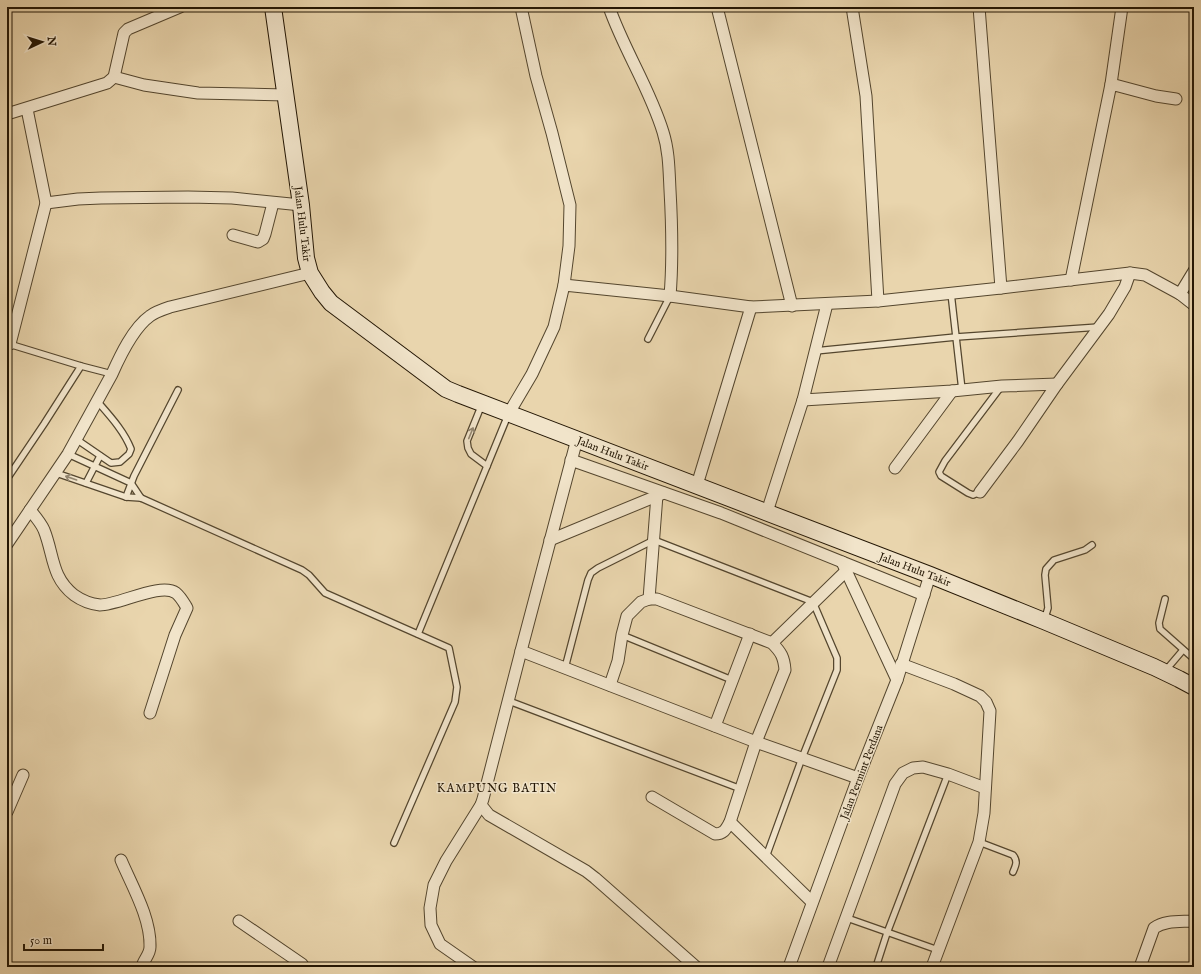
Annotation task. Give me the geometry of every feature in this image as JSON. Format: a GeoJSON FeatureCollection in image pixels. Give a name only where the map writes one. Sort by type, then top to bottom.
{"type":"FeatureCollection","features":[{"type":"Feature","properties":{"kind":"street"},"geometry":{"type":"LineString","coordinates":[[7,114],[107,83],[114,77],[124,33],[128,29],[180,7]]}},
{"type":"Feature","properties":{"kind":"street","name":"Jalan Hulu Takir"},"geometry":{"type":"LineString","coordinates":[[273,7],[301,205],[306,258],[310,273],[331,303],[446,389],[930,575],[1165,672],[1194,687]]}},
{"type":"Feature","properties":{"kind":"street"},"geometry":{"type":"LineString","coordinates":[[509,413],[532,374],[554,327],[564,285],[569,246],[570,205],[536,76],[521,7]]}},
{"type":"Feature","properties":{"kind":"street"},"geometry":{"type":"LineString","coordinates":[[608,7],[648,93],[668,148],[672,232],[670,296]]}},
{"type":"Feature","properties":{"kind":"street"},"geometry":{"type":"LineString","coordinates":[[717,7],[792,306]]}},
{"type":"Feature","properties":{"kind":"street"},"geometry":{"type":"LineString","coordinates":[[852,7],[866,96],[878,300]]}},
{"type":"Feature","properties":{"kind":"street"},"geometry":{"type":"LineString","coordinates":[[979,7],[1001,288]]}},
{"type":"Feature","properties":{"kind":"street"},"geometry":{"type":"LineString","coordinates":[[1071,280],[1111,84],[1122,7]]}},
{"type":"Feature","properties":{"kind":"street"},"geometry":{"type":"LineString","coordinates":[[114,77],[144,85],[198,93],[286,95]]}},
{"type":"Feature","properties":{"kind":"street"},"geometry":{"type":"LineString","coordinates":[[1111,84],[1156,96],[1176,99]]}},
{"type":"Feature","properties":{"kind":"street"},"geometry":{"type":"LineString","coordinates":[[8,344],[46,203],[27,109]]}},
{"type":"Feature","properties":{"kind":"street"},"geometry":{"type":"LineString","coordinates":[[46,203],[101,198],[188,197],[232,198],[301,205]]}},
{"type":"Feature","properties":{"kind":"street"},"geometry":{"type":"LineString","coordinates":[[233,234],[258,242],[263,240],[273,203]]}},
{"type":"Feature","properties":{"kind":"street"},"geometry":{"type":"LineString","coordinates":[[1180,294],[1194,271]]}},
{"type":"Feature","properties":{"kind":"street"},"geometry":{"type":"LineString","coordinates":[[7,544],[68,454],[137,328],[150,316],[170,306],[310,273]]}},
{"type":"Feature","properties":{"kind":"street"},"geometry":{"type":"LineString","coordinates":[[564,285],[670,296],[751,307],[792,306],[878,300],[1130,273],[1145,275],[1180,294],[1194,305]]}},
{"type":"Feature","properties":{"kind":"street"},"geometry":{"type":"LineString","coordinates":[[980,492],[1109,314],[1125,287],[1130,273]]}},
{"type":"Feature","properties":{"kind":"street"},"geometry":{"type":"LineString","coordinates":[[767,512],[803,400],[827,304]]}},
{"type":"Feature","properties":{"kind":"street"},"geometry":{"type":"LineString","coordinates":[[697,485],[751,307]]}},
{"type":"Feature","properties":{"kind":"street"},"geometry":{"type":"LineString","coordinates":[[803,400],[1002,386],[1057,384]]}},
{"type":"Feature","properties":{"kind":"street"},"geometry":{"type":"LineString","coordinates":[[895,468],[957,390]]}},
{"type":"Feature","properties":{"kind":"street"},"geometry":{"type":"LineString","coordinates":[[473,967],[440,944],[431,925],[430,908],[434,885],[446,861],[483,799],[577,439]]}},
{"type":"Feature","properties":{"kind":"street"},"geometry":{"type":"LineString","coordinates":[[571,460],[660,494],[721,513],[844,566],[924,595]]}},
{"type":"Feature","properties":{"kind":"street"},"geometry":{"type":"LineString","coordinates":[[550,540],[660,494]]}},
{"type":"Feature","properties":{"kind":"street"},"geometry":{"type":"LineString","coordinates":[[649,599],[660,494]]}},
{"type":"Feature","properties":{"kind":"street"},"geometry":{"type":"LineString","coordinates":[[30,510],[44,529],[58,576],[63,584],[76,596],[90,603],[101,605],[150,592],[169,590],[176,593],[187,608],[175,635],[150,713]]}},
{"type":"Feature","properties":{"kind":"street"},"geometry":{"type":"LineString","coordinates":[[772,642],[813,602],[844,566]]}},
{"type":"Feature","properties":{"kind":"street"},"geometry":{"type":"LineString","coordinates":[[844,566],[897,680]]}},
{"type":"Feature","properties":{"kind":"street","name":"Jalan Permint Perdana"},"geometry":{"type":"LineString","coordinates":[[789,967],[858,778],[897,680],[930,575]]}},
{"type":"Feature","properties":{"kind":"street"},"geometry":{"type":"LineString","coordinates":[[610,685],[618,661],[627,616],[641,602],[649,599],[657,599],[772,642],[779,650],[784,660],[785,670],[756,742],[730,822],[725,831],[720,834],[715,834],[652,797]]}},
{"type":"Feature","properties":{"kind":"street"},"geometry":{"type":"LineString","coordinates":[[715,726],[750,634]]}},
{"type":"Feature","properties":{"kind":"street"},"geometry":{"type":"LineString","coordinates":[[521,650],[756,742],[858,778]]}},
{"type":"Feature","properties":{"kind":"street"},"geometry":{"type":"LineString","coordinates":[[901,664],[954,684],[980,696],[986,702],[990,711],[984,813],[979,842],[932,967]]}},
{"type":"Feature","properties":{"kind":"street"},"geometry":{"type":"LineString","coordinates":[[828,967],[896,784],[903,773],[913,768],[923,767],[948,774],[986,788]]}},
{"type":"Feature","properties":{"kind":"street"},"geometry":{"type":"LineString","coordinates":[[7,812],[23,775]]}},
{"type":"Feature","properties":{"kind":"street"},"geometry":{"type":"LineString","coordinates":[[480,805],[490,815],[595,878],[696,967]]}},
{"type":"Feature","properties":{"kind":"street"},"geometry":{"type":"LineString","coordinates":[[730,822],[812,902]]}},
{"type":"Feature","properties":{"kind":"street"},"geometry":{"type":"LineString","coordinates":[[121,860],[145,916],[148,927],[150,949],[142,963],[142,967]]}},
{"type":"Feature","properties":{"kind":"street"},"geometry":{"type":"LineString","coordinates":[[239,921],[302,964],[304,967]]}},
{"type":"Feature","properties":{"kind":"street"},"geometry":{"type":"LineString","coordinates":[[1140,967],[1154,928],[1164,922],[1194,921]]}},
{"type":"Feature","properties":{"kind":"lane"},"geometry":{"type":"LineString","coordinates":[[951,292],[956,337],[957,390]]}},
{"type":"Feature","properties":{"kind":"lane"},"geometry":{"type":"LineString","coordinates":[[648,339],[670,296]]}},
{"type":"Feature","properties":{"kind":"lane"},"geometry":{"type":"LineString","coordinates":[[815,351],[956,337],[1099,327]]}},
{"type":"Feature","properties":{"kind":"lane"},"geometry":{"type":"LineString","coordinates":[[8,344],[112,374]]}},
{"type":"Feature","properties":{"kind":"lane"},"geometry":{"type":"LineString","coordinates":[[7,479],[81,366]]}},
{"type":"Feature","properties":{"kind":"lane"},"geometry":{"type":"LineString","coordinates":[[980,492],[973,495],[968,493],[941,476],[939,472],[945,461],[1002,386]]}},
{"type":"Feature","properties":{"kind":"lane"},"geometry":{"type":"LineString","coordinates":[[126,497],[131,483],[178,390]]}},
{"type":"Feature","properties":{"kind":"lane"},"geometry":{"type":"LineString","coordinates":[[76,439],[111,463],[120,462],[129,454],[131,450],[129,444],[119,427],[97,401]]}},
{"type":"Feature","properties":{"kind":"lane"},"geometry":{"type":"LineString","coordinates":[[482,403],[467,441],[471,454],[487,466]]}},
{"type":"Feature","properties":{"kind":"lane"},"geometry":{"type":"LineString","coordinates":[[418,634],[509,413]]}},
{"type":"Feature","properties":{"kind":"lane"},"geometry":{"type":"LineString","coordinates":[[68,454],[131,483],[141,498]]}},
{"type":"Feature","properties":{"kind":"lane"},"geometry":{"type":"LineString","coordinates":[[86,484],[100,456]]}},
{"type":"Feature","properties":{"kind":"lane"},"geometry":{"type":"LineString","coordinates":[[56,473],[126,497],[141,498],[302,570],[309,575],[326,593],[449,648],[457,687],[455,702],[394,843]]}},
{"type":"Feature","properties":{"kind":"lane"},"geometry":{"type":"LineString","coordinates":[[565,668],[588,580],[592,573],[598,568],[654,540],[813,602],[837,658],[837,670],[802,758],[766,857]]}},
{"type":"Feature","properties":{"kind":"lane"},"geometry":{"type":"LineString","coordinates":[[1044,621],[1048,608],[1045,575],[1046,569],[1054,560],[1085,550],[1092,546]]}},
{"type":"Feature","properties":{"kind":"lane"},"geometry":{"type":"LineString","coordinates":[[1165,599],[1159,623],[1160,629],[1194,659]]}},
{"type":"Feature","properties":{"kind":"lane"},"geometry":{"type":"LineString","coordinates":[[622,635],[732,680]]}},
{"type":"Feature","properties":{"kind":"lane"},"geometry":{"type":"LineString","coordinates":[[1165,672],[1183,650]]}},
{"type":"Feature","properties":{"kind":"lane"},"geometry":{"type":"LineString","coordinates":[[509,701],[741,789]]}},
{"type":"Feature","properties":{"kind":"lane"},"geometry":{"type":"LineString","coordinates":[[876,967],[887,933],[948,774]]}},
{"type":"Feature","properties":{"kind":"lane"},"geometry":{"type":"LineString","coordinates":[[979,842],[1016,858],[1017,862],[1013,872]]}},
{"type":"Feature","properties":{"kind":"lane"},"geometry":{"type":"LineString","coordinates":[[846,918],[938,950]]}},
{"type":"Feature","properties":{"kind":"district","name":"KAMPUNG BATIN"},"geometry":{"type":"Point","coordinates":[497,788]}}]}
